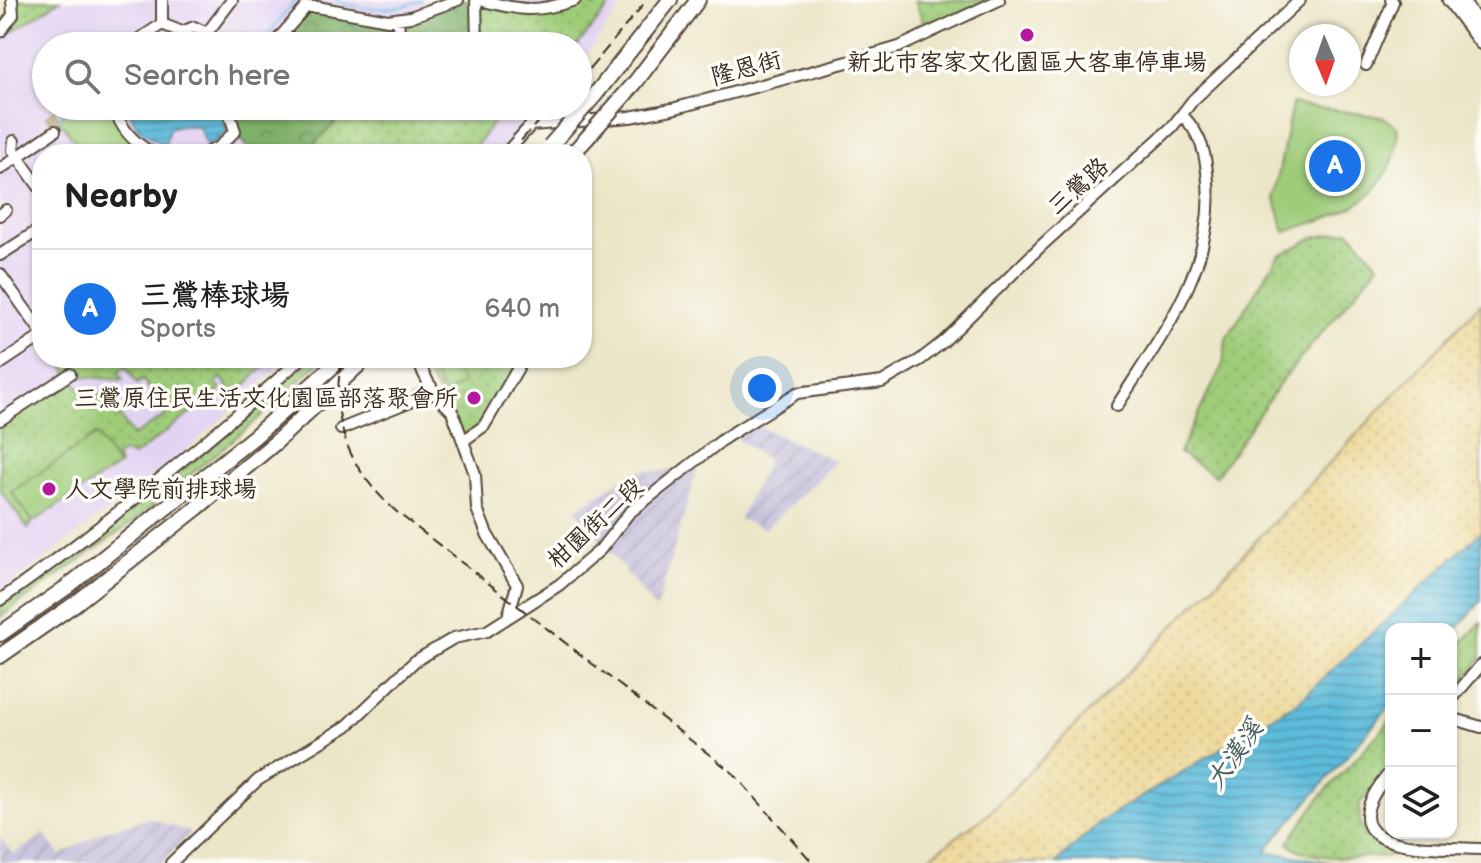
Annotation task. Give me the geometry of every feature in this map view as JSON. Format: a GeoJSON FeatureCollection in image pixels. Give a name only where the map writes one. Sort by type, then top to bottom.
{"type":"FeatureCollection","features":[{"type":"Feature","properties":{"kind":"highway"},"geometry":{"type":"LineString","coordinates":[[592,98],[670,0]]}},
{"type":"Feature","properties":{"kind":"highway"},"geometry":{"type":"LineString","coordinates":[[581,144],[634,84],[695,5]]}},
{"type":"Feature","properties":{"kind":"highway"},"geometry":{"type":"LineString","coordinates":[[552,144],[573,120]]}},
{"type":"Feature","properties":{"kind":"highway"},"geometry":{"type":"LineString","coordinates":[[0,634],[67,587],[255,436],[331,368]]}},
{"type":"Feature","properties":{"kind":"highway"},"geometry":{"type":"LineString","coordinates":[[0,656],[76,603],[197,508],[276,442],[355,368]]}},
{"type":"Feature","properties":{"kind":"main road"},"geometry":{"type":"LineString","coordinates":[[1449,0],[1481,43]]}},
{"type":"Feature","properties":{"kind":"main road"},"geometry":{"type":"LineString","coordinates":[[1461,0],[1481,28]]}},
{"type":"Feature","properties":{"kind":"street"},"geometry":{"type":"LineString","coordinates":[[0,32],[13,15],[12,0]]}},
{"type":"Feature","properties":{"kind":"street"},"geometry":{"type":"LineString","coordinates":[[162,0],[162,24]]}},
{"type":"Feature","properties":{"kind":"street"},"geometry":{"type":"LineString","coordinates":[[208,32],[232,0]]}},
{"type":"Feature","properties":{"kind":"street"},"geometry":{"type":"LineString","coordinates":[[477,32],[478,0],[527,11],[575,0]]}},
{"type":"Feature","properties":{"kind":"street","name":"隆恩街"},"geometry":{"type":"LineString","coordinates":[[514,144],[531,125],[630,117],[672,109],[869,56],[912,41],[999,0]]}},
{"type":"Feature","properties":{"kind":"street","name":"三鶯路"},"geometry":{"type":"LineString","coordinates":[[871,384],[893,378],[943,342],[1041,246],[1172,127],[1193,100],[1300,0]]}},
{"type":"Feature","properties":{"kind":"street"},"geometry":{"type":"LineString","coordinates":[[284,32],[306,7],[398,19],[453,1]]}},
{"type":"Feature","properties":{"kind":"street"},"geometry":{"type":"LineString","coordinates":[[1366,65],[1392,1]]}},
{"type":"Feature","properties":{"kind":"street"},"geometry":{"type":"LineString","coordinates":[[398,19],[399,32]]}},
{"type":"Feature","properties":{"kind":"street"},"geometry":{"type":"LineString","coordinates":[[162,24],[182,32],[194,27],[205,32]]}},
{"type":"Feature","properties":{"kind":"street"},"geometry":{"type":"LineString","coordinates":[[150,32],[162,24]]}},
{"type":"Feature","properties":{"kind":"street"},"geometry":{"type":"LineString","coordinates":[[1117,406],[1177,311],[1192,282],[1204,243],[1210,205],[1207,164],[1196,130],[1182,115]]}},
{"type":"Feature","properties":{"kind":"street"},"geometry":{"type":"LineString","coordinates":[[120,120],[137,144]]}},
{"type":"Feature","properties":{"kind":"street"},"geometry":{"type":"LineString","coordinates":[[222,144],[235,131],[231,120]]}},
{"type":"Feature","properties":{"kind":"street"},"geometry":{"type":"LineString","coordinates":[[36,144],[55,131]]}},
{"type":"Feature","properties":{"kind":"street"},"geometry":{"type":"LineString","coordinates":[[14,141],[13,150],[32,176]]}},
{"type":"Feature","properties":{"kind":"street"},"geometry":{"type":"LineString","coordinates":[[0,169],[32,147]]}},
{"type":"Feature","properties":{"kind":"street"},"geometry":{"type":"LineString","coordinates":[[0,255],[32,234]]}},
{"type":"Feature","properties":{"kind":"street"},"geometry":{"type":"LineString","coordinates":[[0,274],[32,320]]}},
{"type":"Feature","properties":{"kind":"street"},"geometry":{"type":"LineString","coordinates":[[0,364],[32,342]]}},
{"type":"Feature","properties":{"kind":"street"},"geometry":{"type":"LineString","coordinates":[[0,600],[67,552],[207,442],[291,368]]}},
{"type":"Feature","properties":{"kind":"street"},"geometry":{"type":"LineString","coordinates":[[421,368],[433,392],[452,411],[475,474],[477,509],[487,534],[517,585],[508,618]]}},
{"type":"Feature","properties":{"kind":"street"},"geometry":{"type":"LineString","coordinates":[[463,441],[484,426],[518,368]]}},
{"type":"Feature","properties":{"kind":"street"},"geometry":{"type":"LineString","coordinates":[[0,420],[70,374]]}},
{"type":"Feature","properties":{"kind":"street","name":"柑園街二段"},"geometry":{"type":"LineString","coordinates":[[171,863],[258,780],[347,726],[415,661],[454,638],[487,631],[559,585],[600,550],[629,513],[726,437],[773,406],[807,390],[871,384]]}},
{"type":"Feature","properties":{"kind":"street"},"geometry":{"type":"LineString","coordinates":[[341,429],[413,400],[431,386]]}},
{"type":"Feature","properties":{"kind":"street"},"geometry":{"type":"LineString","coordinates":[[1455,695],[1481,665]]}},
{"type":"Feature","properties":{"kind":"street"},"geometry":{"type":"LineString","coordinates":[[1457,720],[1481,727]]}},
{"type":"Feature","properties":{"kind":"street"},"geometry":{"type":"LineString","coordinates":[[1385,780],[1367,805],[1367,817],[1373,833],[1388,842],[1481,849]]}},
{"type":"Feature","properties":{"kind":"shaded area"},"geometry":{"type":"Polygon","coordinates":[[[60,0],[626,0],[592,47],[592,32],[32,32],[32,120],[540,120],[524,122],[505,144],[32,144],[32,368],[278,368],[181,455],[0,592],[0,40],[60,0]]]}},
{"type":"Feature","properties":{"kind":"shaded area"},"geometry":{"type":"Polygon","coordinates":[[[755,425],[836,461],[765,529],[739,519],[768,460],[736,438],[755,425]]]}},
{"type":"Feature","properties":{"kind":"shaded area"},"geometry":{"type":"Polygon","coordinates":[[[697,470],[656,610],[576,509],[636,471],[697,470]]]}},
{"type":"Feature","properties":{"kind":"shaded area"},"geometry":{"type":"Polygon","coordinates":[[[150,818],[191,833],[162,863],[0,863],[0,838],[14,854],[44,834],[61,855],[104,831],[150,818]]]}},
{"type":"Feature","properties":{"kind":"green space"},"geometry":{"type":"Polygon","coordinates":[[[12,0],[60,0],[0,40],[12,0]]]}},
{"type":"Feature","properties":{"kind":"green space"},"geometry":{"type":"Polygon","coordinates":[[[458,0],[476,0],[477,32],[284,32],[306,7],[388,20],[458,0]]]}},
{"type":"Feature","properties":{"kind":"green space"},"geometry":{"type":"Polygon","coordinates":[[[480,0],[527,11],[575,0],[591,0],[594,7],[606,0],[615,0],[589,32],[478,32],[480,0]]]}},
{"type":"Feature","properties":{"kind":"green space"},"geometry":{"type":"Polygon","coordinates":[[[915,0],[988,0],[926,29],[915,0]]]}},
{"type":"Feature","properties":{"kind":"green space"},"geometry":{"type":"Polygon","coordinates":[[[1292,104],[1383,117],[1397,127],[1397,140],[1391,165],[1366,197],[1337,214],[1285,232],[1274,197],[1292,104]]]}},
{"type":"Feature","properties":{"kind":"green space"},"geometry":{"type":"Polygon","coordinates":[[[59,120],[120,120],[123,128],[142,144],[77,144],[59,120]]]}},
{"type":"Feature","properties":{"kind":"green space"},"geometry":{"type":"Polygon","coordinates":[[[233,120],[338,120],[314,144],[245,144],[235,131],[233,120]]]}},
{"type":"Feature","properties":{"kind":"green space"},"geometry":{"type":"Polygon","coordinates":[[[338,120],[496,120],[477,144],[314,144],[338,120]]]}},
{"type":"Feature","properties":{"kind":"green space"},"geometry":{"type":"Polygon","coordinates":[[[1349,230],[1379,265],[1284,378],[1216,476],[1179,453],[1223,364],[1226,339],[1278,256],[1313,238],[1349,230]]]}},
{"type":"Feature","properties":{"kind":"green space"},"geometry":{"type":"Polygon","coordinates":[[[66,368],[125,368],[119,372],[123,380],[70,375],[89,402],[104,392],[133,436],[166,415],[143,380],[137,384],[127,368],[263,368],[234,396],[221,377],[216,382],[221,390],[134,456],[123,453],[116,457],[118,466],[95,436],[12,492],[33,522],[28,529],[0,490],[0,420],[69,374],[66,368]]]}},
{"type":"Feature","properties":{"kind":"green space"},"geometry":{"type":"Polygon","coordinates":[[[302,368],[313,368],[251,425],[128,526],[0,617],[0,607],[161,488],[302,368]]]}},
{"type":"Feature","properties":{"kind":"green space"},"geometry":{"type":"Polygon","coordinates":[[[421,368],[515,368],[484,426],[463,441],[452,411],[421,368]]]}},
{"type":"Feature","properties":{"kind":"green space"},"geometry":{"type":"Polygon","coordinates":[[[428,368],[453,368],[463,383],[446,394],[428,368]]]}},
{"type":"Feature","properties":{"kind":"green space","name":"人文學院前排球場"},"geometry":{"type":"Polygon","coordinates":[[[96,435],[118,466],[33,522],[12,492],[96,435]]]}},
{"type":"Feature","properties":{"kind":"green space"},"geometry":{"type":"Polygon","coordinates":[[[1481,622],[1481,660],[1457,688],[1457,648],[1481,622]]]}},
{"type":"Feature","properties":{"kind":"green space"},"geometry":{"type":"Polygon","coordinates":[[[1385,727],[1385,774],[1360,803],[1360,815],[1367,836],[1393,856],[1323,856],[1309,854],[1288,843],[1322,795],[1385,727]]]}},
{"type":"Feature","properties":{"kind":"sand"},"geometry":{"type":"Polygon","coordinates":[[[1481,303],[1481,588],[1404,623],[1385,623],[1385,638],[1242,863],[921,863],[987,815],[1214,585],[1481,303]]]}},
{"type":"Feature","properties":{"kind":"water"},"geometry":{"type":"Polygon","coordinates":[[[134,120],[224,120],[227,130],[216,141],[206,144],[199,127],[180,125],[169,129],[165,144],[162,144],[140,130],[134,120]]]}},
{"type":"Feature","properties":{"kind":"water","name":"大漢溪"},"geometry":{"type":"Polygon","coordinates":[[[1481,532],[1481,601],[1457,629],[1457,623],[1385,623],[1385,712],[1265,851],[1333,863],[1056,863],[1100,822],[1299,701],[1481,532]]]}},
{"type":"Feature","properties":{"kind":"waterway"},"geometry":{"type":"LineString","coordinates":[[270,32],[295,0]]}},
{"type":"Feature","properties":{"kind":"waterway"},"geometry":{"type":"LineString","coordinates":[[336,0],[379,9],[401,7],[421,0]]}},
{"type":"Feature","properties":{"kind":"waterway"},"geometry":{"type":"LineString","coordinates":[[49,123],[54,120]]}},
{"type":"Feature","properties":{"kind":"tunnel"},"geometry":{"type":"LineString","coordinates":[[49,123],[54,120]]}},
{"type":"Feature","properties":{"kind":"railway"},"geometry":{"type":"LineString","coordinates":[[592,66],[647,0]]}},
{"type":"Feature","properties":{"kind":"railway"},"geometry":{"type":"LineString","coordinates":[[518,144],[539,120]]}},
{"type":"Feature","properties":{"kind":"railway"},"geometry":{"type":"LineString","coordinates":[[341,368],[338,404],[347,444],[355,462],[381,497],[733,773],[813,863]]}},
{"type":"Feature","properties":{"kind":"place","name":"新北市客家文化園區大客車停車場"},"geometry":{"type":"Point","coordinates":[1027,35]}},
{"type":"Feature","properties":{"kind":"place","name":"三鶯棒球場"},"geometry":{"type":"Point","coordinates":[1335,166]}},
{"type":"Feature","properties":{"kind":"place","name":"三鶯原住民生活文化園區部落聚會所"},"geometry":{"type":"Point","coordinates":[474,398]}},
{"type":"Feature","properties":{"kind":"place","name":"人文學院前排球場"},"geometry":{"type":"Point","coordinates":[49,489]}}]}
